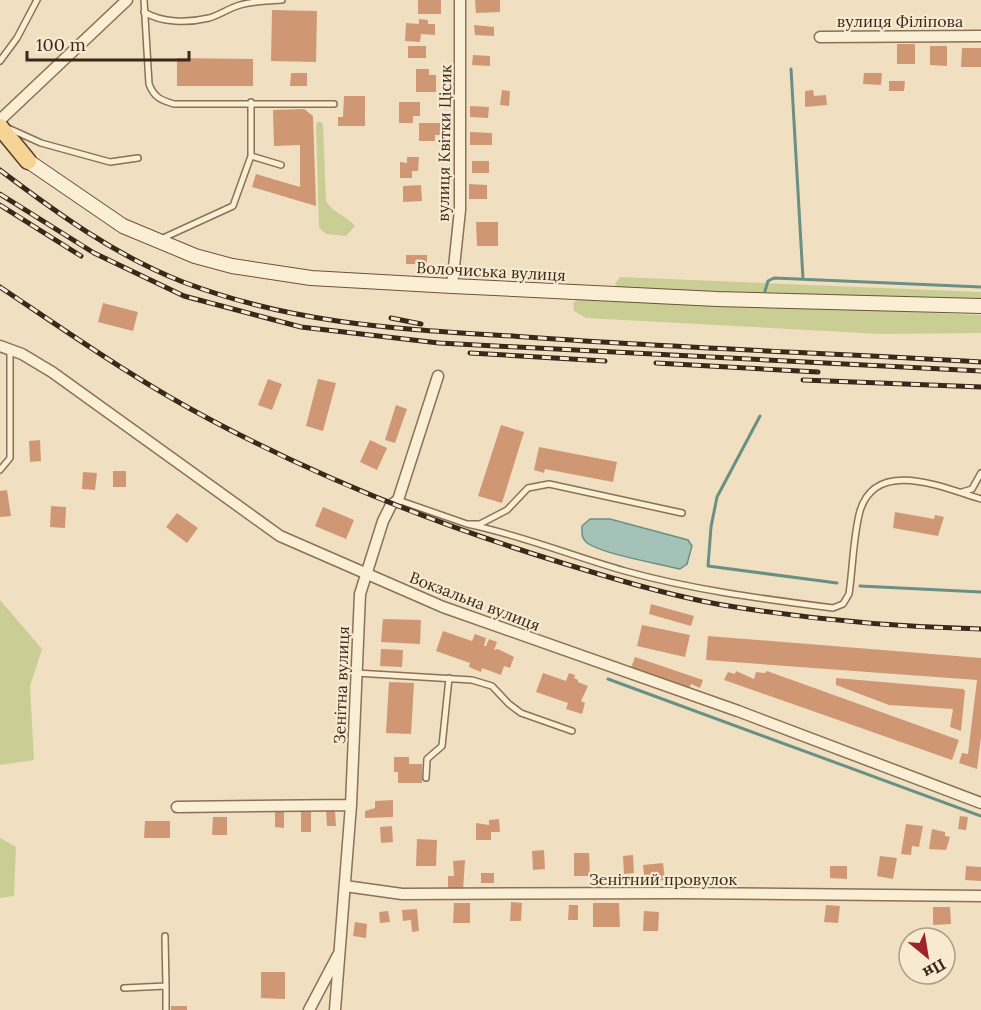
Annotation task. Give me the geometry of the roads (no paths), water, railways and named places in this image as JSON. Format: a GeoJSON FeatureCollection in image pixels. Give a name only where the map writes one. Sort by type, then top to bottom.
{"type":"FeatureCollection","features":[{"type":"Feature","properties":{"kind":"main road"},"geometry":{"type":"LineString","coordinates":[[0,126],[28,161]]}},
{"type":"Feature","properties":{"kind":"main road"},"geometry":{"type":"LineString","coordinates":[[0,138],[28,161]]}},
{"type":"Feature","properties":{"kind":"main road","name":"Волочиська вулиця"},"geometry":{"type":"LineString","coordinates":[[28,161],[123,226],[195,256],[232,266],[311,278],[452,286],[717,299],[981,306]]}},
{"type":"Feature","properties":{"kind":"street"},"geometry":{"type":"LineString","coordinates":[[0,120],[127,0]]}},
{"type":"Feature","properties":{"kind":"street","name":"вулиця Квітки Цісик"},"geometry":{"type":"LineString","coordinates":[[452,286],[460,210],[460,0]]}},
{"type":"Feature","properties":{"kind":"street","name":"вулиця Філіпова"},"geometry":{"type":"LineString","coordinates":[[820,37],[981,36]]}},
{"type":"Feature","properties":{"kind":"street","name":"Вокзальна вулиця"},"geometry":{"type":"LineString","coordinates":[[5,348],[52,372],[280,536],[443,607],[738,711],[981,803]]}},
{"type":"Feature","properties":{"kind":"street","name":"Зенітна вулиця"},"geometry":{"type":"LineString","coordinates":[[335,1010],[351,805],[360,594],[383,521],[391,505],[398,500],[438,376]]}},
{"type":"Feature","properties":{"kind":"street"},"geometry":{"type":"LineString","coordinates":[[177,807],[351,805]]}},
{"type":"Feature","properties":{"kind":"street","name":"Зенітний провулок"},"geometry":{"type":"LineString","coordinates":[[345,886],[402,894],[679,893],[981,896]]}},
{"type":"Feature","properties":{"kind":"street"},"geometry":{"type":"LineString","coordinates":[[309,1010],[340,952]]}},
{"type":"Feature","properties":{"kind":"lane"},"geometry":{"type":"LineString","coordinates":[[0,61],[17,38],[37,0]]}},
{"type":"Feature","properties":{"kind":"lane"},"geometry":{"type":"LineString","coordinates":[[144,0],[148,84],[152,94],[161,100],[174,104],[251,102],[334,104]]}},
{"type":"Feature","properties":{"kind":"lane"},"geometry":{"type":"LineString","coordinates":[[144,12],[166,21],[187,20],[208,18],[236,6],[282,0]]}},
{"type":"Feature","properties":{"kind":"lane"},"geometry":{"type":"LineString","coordinates":[[157,241],[233,206],[250,156],[251,102]]}},
{"type":"Feature","properties":{"kind":"lane"},"geometry":{"type":"LineString","coordinates":[[0,126],[41,143],[110,162],[138,158]]}},
{"type":"Feature","properties":{"kind":"lane"},"geometry":{"type":"LineString","coordinates":[[250,156],[281,165]]}},
{"type":"Feature","properties":{"kind":"lane"},"geometry":{"type":"LineString","coordinates":[[0,470],[10,458],[5,348]]}},
{"type":"Feature","properties":{"kind":"lane"},"geometry":{"type":"LineString","coordinates":[[959,493],[972,489],[981,473]]}},
{"type":"Feature","properties":{"kind":"lane"},"geometry":{"type":"LineString","coordinates":[[398,500],[467,524],[502,531],[627,572],[699,589],[833,608],[843,604],[849,594],[860,513],[866,496],[874,486],[895,480],[929,483],[981,499]]}},
{"type":"Feature","properties":{"kind":"lane"},"geometry":{"type":"LineString","coordinates":[[467,524],[480,524],[499,515],[534,485],[549,484],[681,513]]}},
{"type":"Feature","properties":{"kind":"lane"},"geometry":{"type":"LineString","coordinates":[[356,673],[449,678],[492,686],[508,704],[521,713],[572,731]]}},
{"type":"Feature","properties":{"kind":"lane"},"geometry":{"type":"LineString","coordinates":[[426,778],[427,759],[442,746],[449,678]]}},
{"type":"Feature","properties":{"kind":"lane"},"geometry":{"type":"LineString","coordinates":[[165,936],[166,1010]]}},
{"type":"Feature","properties":{"kind":"lane"},"geometry":{"type":"LineString","coordinates":[[124,988],[166,986]]}},
{"type":"Feature","properties":{"kind":"water"},"geometry":{"type":"Polygon","coordinates":[[[590,519],[610,519],[688,540],[692,546],[687,564],[680,569],[618,555],[595,547],[587,543],[582,535],[582,526],[590,519]]]}},
{"type":"Feature","properties":{"kind":"waterway"},"geometry":{"type":"LineString","coordinates":[[791,69],[803,279]]}},
{"type":"Feature","properties":{"kind":"waterway"},"geometry":{"type":"LineString","coordinates":[[765,291],[768,281],[774,278],[981,287]]}},
{"type":"Feature","properties":{"kind":"waterway"},"geometry":{"type":"LineString","coordinates":[[760,416],[717,497],[711,527],[708,566],[837,583]]}},
{"type":"Feature","properties":{"kind":"waterway"},"geometry":{"type":"LineString","coordinates":[[860,586],[981,592]]}},
{"type":"Feature","properties":{"kind":"waterway"},"geometry":{"type":"LineString","coordinates":[[608,679],[981,816]]}},
{"type":"Feature","properties":{"kind":"railway"},"geometry":{"type":"LineString","coordinates":[[0,170],[43,202],[134,260],[183,282],[226,297],[310,317],[437,331],[981,362]]}},
{"type":"Feature","properties":{"kind":"railway"},"geometry":{"type":"LineString","coordinates":[[0,194],[94,253],[184,296],[301,327],[439,343],[981,371]]}},
{"type":"Feature","properties":{"kind":"railway"},"geometry":{"type":"LineString","coordinates":[[0,205],[81,256]]}},
{"type":"Feature","properties":{"kind":"railway"},"geometry":{"type":"LineString","coordinates":[[0,287],[130,373],[253,442],[381,499],[514,548],[618,580],[717,604],[849,621],[981,629]]}},
{"type":"Feature","properties":{"kind":"railway"},"geometry":{"type":"LineString","coordinates":[[391,318],[421,324]]}},
{"type":"Feature","properties":{"kind":"railway"},"geometry":{"type":"LineString","coordinates":[[470,353],[605,361]]}},
{"type":"Feature","properties":{"kind":"railway"},"geometry":{"type":"LineString","coordinates":[[656,363],[818,372]]}},
{"type":"Feature","properties":{"kind":"railway"},"geometry":{"type":"LineString","coordinates":[[803,380],[981,387]]}}]}
